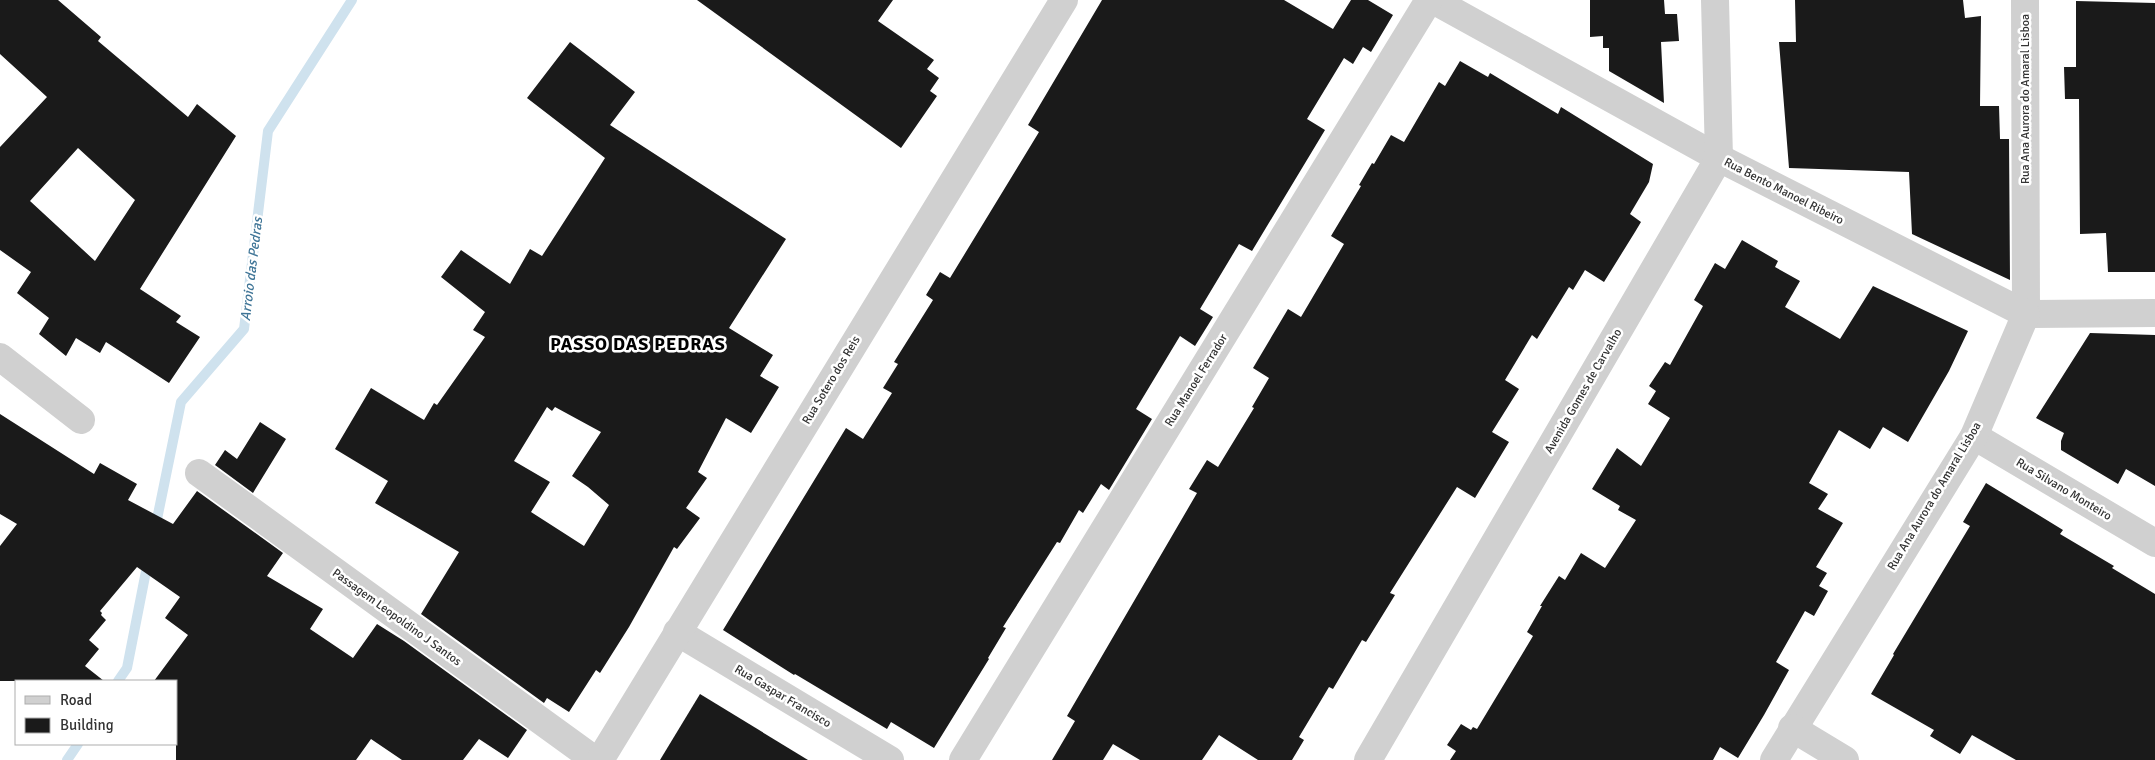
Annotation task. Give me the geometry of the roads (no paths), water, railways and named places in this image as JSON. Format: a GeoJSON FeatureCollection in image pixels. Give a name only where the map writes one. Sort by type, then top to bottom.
{"type":"FeatureCollection","features":[{"type":"Feature","properties":{"kind":"street","name":"Rua Sotero dos Reis"},"geometry":{"type":"LineString","coordinates":[[600,760],[1064,0]]}},
{"type":"Feature","properties":{"kind":"street","name":"Rua Manoel Ferrador"},"geometry":{"type":"LineString","coordinates":[[963,760],[1429,0]]}},
{"type":"Feature","properties":{"kind":"street","name":"Rua Bento Manoel Ribeiro"},"geometry":{"type":"LineString","coordinates":[[1433,0],[1719,158],[2026,314],[2155,313]]}},
{"type":"Feature","properties":{"kind":"street"},"geometry":{"type":"LineString","coordinates":[[1715,0],[1719,158]]}},
{"type":"Feature","properties":{"kind":"street","name":"Rua Ana Aurora do Amaral Lisboa"},"geometry":{"type":"LineString","coordinates":[[1774,760],[1974,436],[2026,314],[2025,0]]}},
{"type":"Feature","properties":{"kind":"street","name":"Avenida Gomes de Carvalho"},"geometry":{"type":"LineString","coordinates":[[1368,760],[1719,158]]}},
{"type":"Feature","properties":{"kind":"street"},"geometry":{"type":"LineString","coordinates":[[0,357],[81,420]]}},
{"type":"Feature","properties":{"kind":"street","name":"Rua Silvano Monteiro"},"geometry":{"type":"LineString","coordinates":[[1974,436],[2155,543]]}},
{"type":"Feature","properties":{"kind":"street","name":"Passagem Leopoldino J Santos"},"geometry":{"type":"LineString","coordinates":[[199,473],[595,760]]}},
{"type":"Feature","properties":{"kind":"street","name":"Rua Gaspar Francisco"},"geometry":{"type":"LineString","coordinates":[[677,632],[890,760]]}},
{"type":"Feature","properties":{"kind":"street"},"geometry":{"type":"LineString","coordinates":[[1792,728],[1845,760]]}},
{"type":"Feature","properties":{"kind":"waterway","name":"Arroio das Pedras"},"geometry":{"type":"LineString","coordinates":[[155,529],[181,402],[244,329],[268,131],[352,0]]}},
{"type":"Feature","properties":{"kind":"waterway","name":"Arroio das Pedras"},"geometry":{"type":"LineString","coordinates":[[119,680],[127,668],[148,561]]}},
{"type":"Feature","properties":{"kind":"waterway","name":"Arroio das Pedras"},"geometry":{"type":"LineString","coordinates":[[67,760],[77,745]]}},
{"type":"Feature","properties":{"kind":"district","name":"PASSO DAS PEDRAS"},"geometry":{"type":"Point","coordinates":[638,344]}}]}
